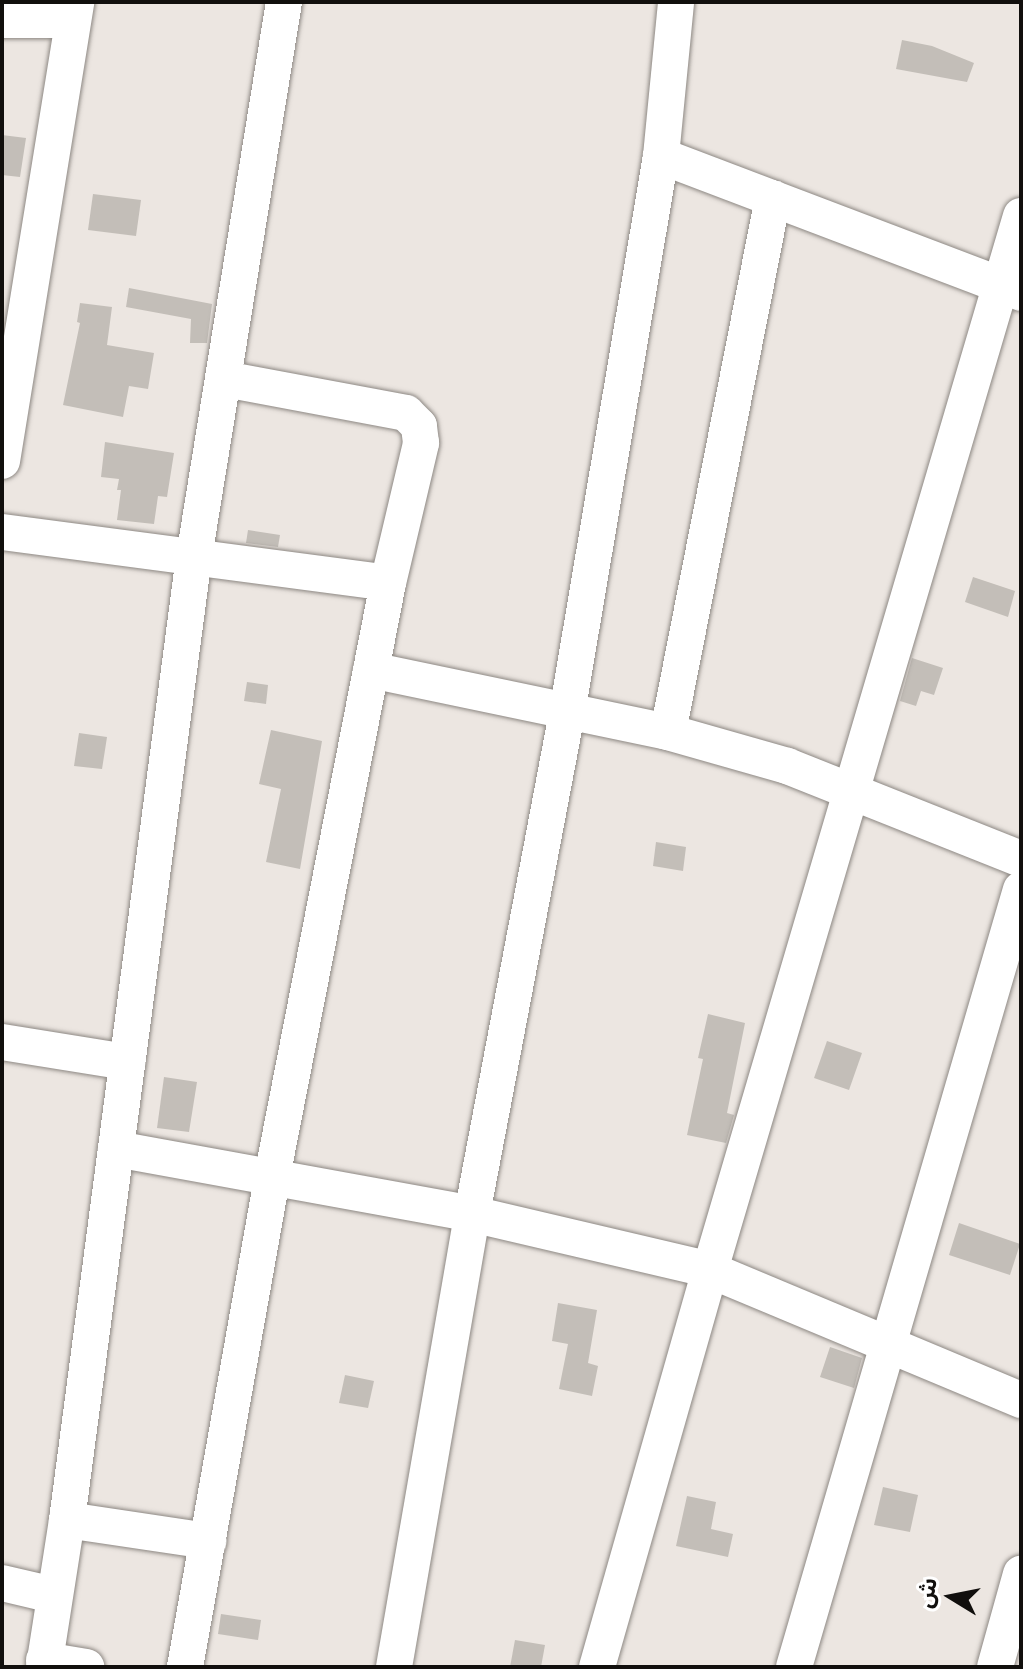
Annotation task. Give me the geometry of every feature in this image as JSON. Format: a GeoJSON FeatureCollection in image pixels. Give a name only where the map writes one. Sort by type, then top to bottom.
{"type":"FeatureCollection","features":[{"type":"Feature","properties":{"kind":"street"},"geometry":{"type":"LineString","coordinates":[[86,1667],[44,1664],[67,1520],[194,557],[284,2]]}},
{"type":"Feature","properties":{"kind":"street"},"geometry":{"type":"LineString","coordinates":[[394,1667],[472,1214],[567,713],[661,156],[676,2]]}},
{"type":"Feature","properties":{"kind":"street"},"geometry":{"type":"LineString","coordinates":[[2,20],[74,11],[2,461]]}},
{"type":"Feature","properties":{"kind":"street"},"geometry":{"type":"LineString","coordinates":[[661,156],[1010,288]]}},
{"type":"Feature","properties":{"kind":"street"},"geometry":{"type":"LineString","coordinates":[[668,732],[773,198]]}},
{"type":"Feature","properties":{"kind":"street"},"geometry":{"type":"LineString","coordinates":[[597,1667],[710,1270],[853,790],[1010,288],[1021,216]]}},
{"type":"Feature","properties":{"kind":"street"},"geometry":{"type":"LineString","coordinates":[[185,1667],[272,1177],[388,583],[421,443],[419,426],[406,413],[224,379]]}},
{"type":"Feature","properties":{"kind":"street"},"geometry":{"type":"LineString","coordinates":[[2,532],[388,583]]}},
{"type":"Feature","properties":{"kind":"street"},"geometry":{"type":"LineString","coordinates":[[371,670],[668,732],[787,766],[1021,859]]}},
{"type":"Feature","properties":{"kind":"street"},"geometry":{"type":"LineString","coordinates":[[794,1667],[886,1343],[1021,889]]}},
{"type":"Feature","properties":{"kind":"street"},"geometry":{"type":"LineString","coordinates":[[2,1042],[127,1062]]}},
{"type":"Feature","properties":{"kind":"street"},"geometry":{"type":"LineString","coordinates":[[116,1149],[472,1214],[710,1270],[1021,1400]]}},
{"type":"Feature","properties":{"kind":"street"},"geometry":{"type":"LineString","coordinates":[[67,1520],[208,1541]]}},
{"type":"Feature","properties":{"kind":"street"},"geometry":{"type":"LineString","coordinates":[[995,1667],[1021,1574]]}},
{"type":"Feature","properties":{"kind":"street"},"geometry":{"type":"LineString","coordinates":[[2,1583],[53,1595]]}},
{"type":"Feature","properties":{"kind":"building"},"geometry":{"type":"Polygon","coordinates":[[[902,40],[932,46],[974,63],[967,82],[896,69],[902,40]]]}},
{"type":"Feature","properties":{"kind":"building"},"geometry":{"type":"Polygon","coordinates":[[[2,135],[26,138],[20,177],[2,175],[2,135]]]}},
{"type":"Feature","properties":{"kind":"building"},"geometry":{"type":"Polygon","coordinates":[[[93,194],[141,200],[136,236],[88,230],[93,194]]]}},
{"type":"Feature","properties":{"kind":"building"},"geometry":{"type":"Polygon","coordinates":[[[129,288],[212,304],[207,343],[190,343],[191,319],[126,307],[129,288]]]}},
{"type":"Feature","properties":{"kind":"building"},"geometry":{"type":"Polygon","coordinates":[[[80,303],[112,307],[107,345],[154,353],[148,389],[129,386],[123,417],[63,405],[80,323],[77,322],[80,303]]]}},
{"type":"Feature","properties":{"kind":"building"},"geometry":{"type":"Polygon","coordinates":[[[105,442],[174,453],[167,497],[158,496],[154,524],[117,520],[121,490],[117,490],[119,479],[101,477],[105,442]]]}},
{"type":"Feature","properties":{"kind":"building"},"geometry":{"type":"Polygon","coordinates":[[[248,530],[280,535],[278,547],[246,543],[248,530]]]}},
{"type":"Feature","properties":{"kind":"building"},"geometry":{"type":"Polygon","coordinates":[[[973,577],[1015,591],[1008,617],[965,602],[973,577]]]}},
{"type":"Feature","properties":{"kind":"building"},"geometry":{"type":"Polygon","coordinates":[[[912,658],[943,668],[934,695],[921,691],[916,706],[900,701],[912,658]]]}},
{"type":"Feature","properties":{"kind":"building"},"geometry":{"type":"Polygon","coordinates":[[[247,682],[268,685],[266,704],[244,701],[247,682]]]}},
{"type":"Feature","properties":{"kind":"building"},"geometry":{"type":"Polygon","coordinates":[[[271,730],[322,741],[300,869],[266,862],[281,789],[259,784],[271,730]]]}},
{"type":"Feature","properties":{"kind":"building"},"geometry":{"type":"Polygon","coordinates":[[[79,733],[107,737],[102,769],[74,766],[79,733]]]}},
{"type":"Feature","properties":{"kind":"building"},"geometry":{"type":"Polygon","coordinates":[[[656,842],[686,847],[683,871],[653,866],[656,842]]]}},
{"type":"Feature","properties":{"kind":"building"},"geometry":{"type":"Polygon","coordinates":[[[708,1014],[745,1023],[727,1113],[734,1115],[726,1143],[687,1135],[703,1059],[698,1058],[708,1014]]]}},
{"type":"Feature","properties":{"kind":"building"},"geometry":{"type":"Polygon","coordinates":[[[827,1041],[862,1053],[849,1090],[814,1078],[827,1041]]]}},
{"type":"Feature","properties":{"kind":"building"},"geometry":{"type":"Polygon","coordinates":[[[164,1077],[197,1082],[189,1132],[157,1128],[164,1077]]]}},
{"type":"Feature","properties":{"kind":"building"},"geometry":{"type":"Polygon","coordinates":[[[959,1223],[1020,1244],[1010,1275],[949,1255],[959,1223]]]}},
{"type":"Feature","properties":{"kind":"building"},"geometry":{"type":"Polygon","coordinates":[[[558,1303],[597,1310],[588,1363],[598,1366],[592,1396],[559,1389],[568,1344],[552,1341],[558,1303]]]}},
{"type":"Feature","properties":{"kind":"building"},"geometry":{"type":"Polygon","coordinates":[[[830,1347],[862,1358],[854,1388],[820,1377],[830,1347]]]}},
{"type":"Feature","properties":{"kind":"building"},"geometry":{"type":"Polygon","coordinates":[[[345,1375],[374,1381],[368,1408],[339,1403],[345,1375]]]}},
{"type":"Feature","properties":{"kind":"building"},"geometry":{"type":"Polygon","coordinates":[[[883,1487],[918,1495],[910,1532],[874,1525],[883,1487]]]}},
{"type":"Feature","properties":{"kind":"building"},"geometry":{"type":"Polygon","coordinates":[[[687,1496],[716,1502],[711,1529],[733,1534],[728,1557],[676,1546],[687,1496]]]}},
{"type":"Feature","properties":{"kind":"building"},"geometry":{"type":"Polygon","coordinates":[[[221,1614],[261,1620],[258,1640],[218,1634],[221,1614]]]}},
{"type":"Feature","properties":{"kind":"building"},"geometry":{"type":"Polygon","coordinates":[[[515,1640],[545,1645],[541,1667],[510,1667],[515,1640]]]}}]}
